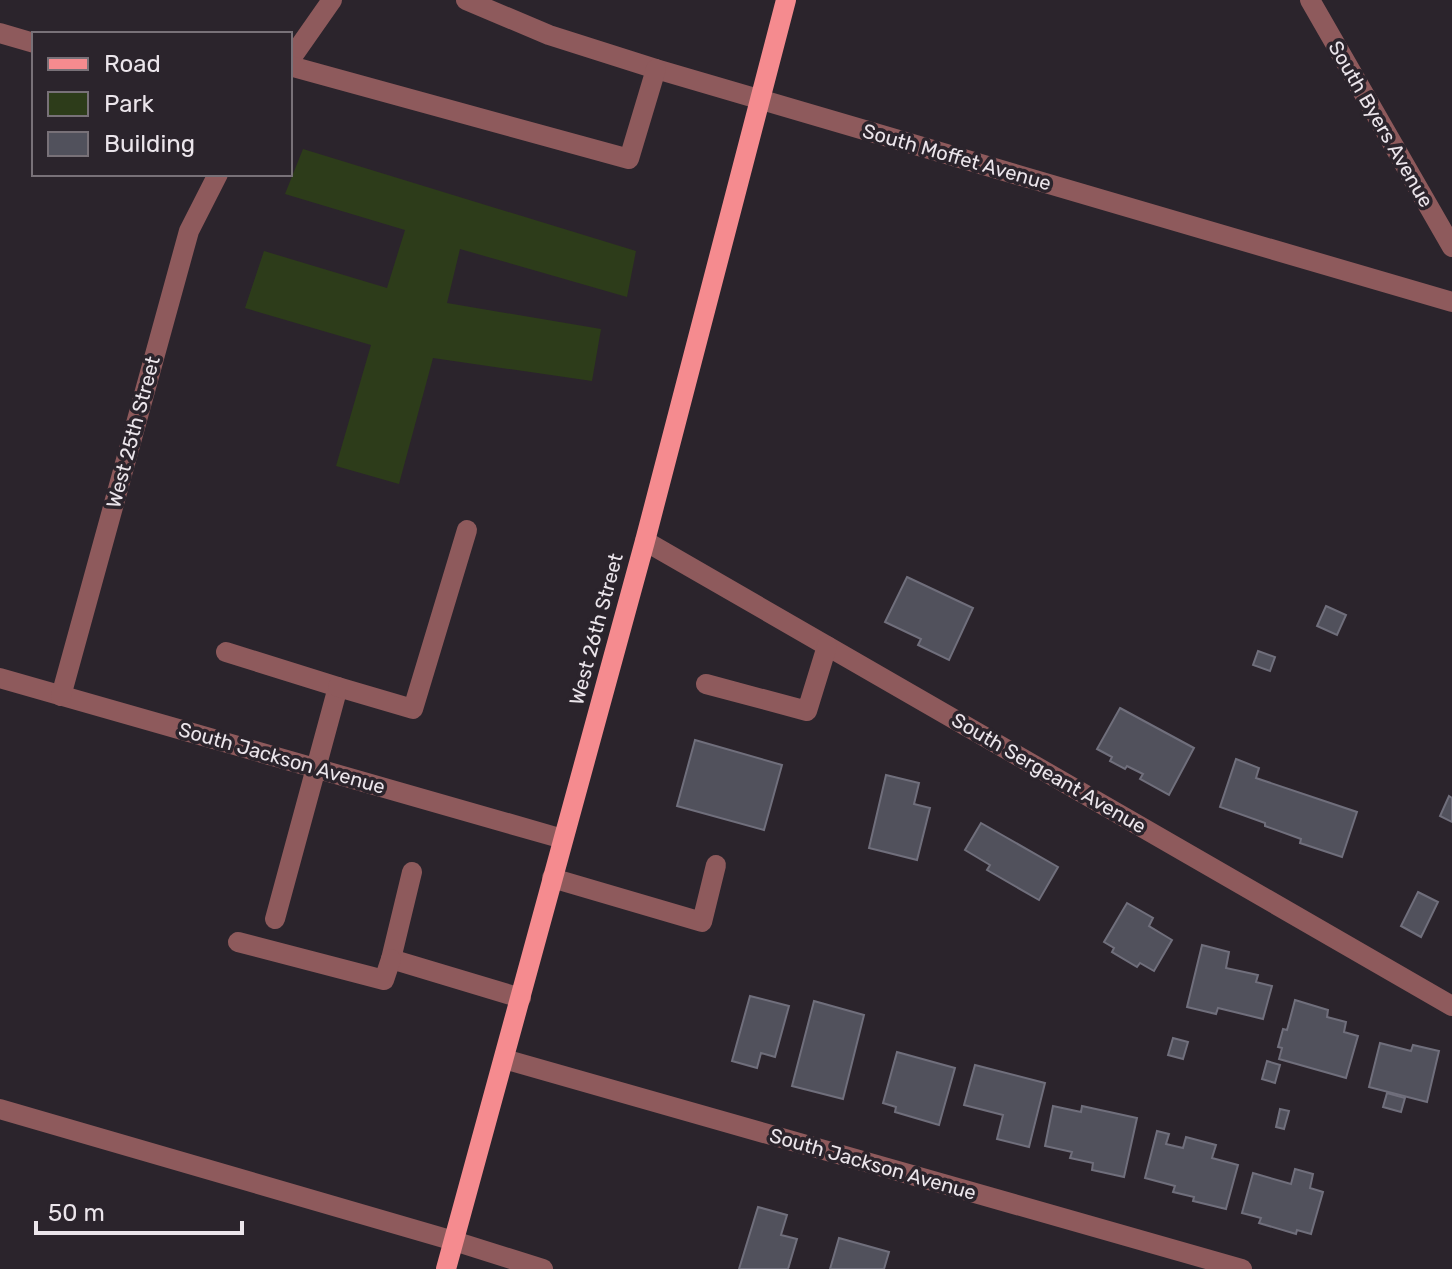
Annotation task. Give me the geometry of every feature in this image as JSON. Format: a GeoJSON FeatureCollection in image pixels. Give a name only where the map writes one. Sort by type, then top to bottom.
{"type":"FeatureCollection","features":[{"type":"Feature","properties":{"kind":"main road","name":"West 26th Street"},"geometry":{"type":"LineString","coordinates":[[446,1269],[645,541],[786,0]]}},
{"type":"Feature","properties":{"kind":"street"},"geometry":{"type":"LineString","coordinates":[[292,57],[332,0]]}},
{"type":"Feature","properties":{"kind":"street","name":"South Moffet Avenue"},"geometry":{"type":"LineString","coordinates":[[466,0],[549,35],[656,69],[1452,302]]}},
{"type":"Feature","properties":{"kind":"street","name":"South Byers Avenue"},"geometry":{"type":"LineString","coordinates":[[1310,0],[1452,247]]}},
{"type":"Feature","properties":{"kind":"street"},"geometry":{"type":"LineString","coordinates":[[0,33],[32,42]]}},
{"type":"Feature","properties":{"kind":"street"},"geometry":{"type":"LineString","coordinates":[[292,67],[629,159],[656,69]]}},
{"type":"Feature","properties":{"kind":"street","name":"West 25th Street"},"geometry":{"type":"LineString","coordinates":[[61,696],[189,231],[217,176]]}},
{"type":"Feature","properties":{"kind":"street"},"geometry":{"type":"LineString","coordinates":[[226,652],[413,709],[467,530]]}},
{"type":"Feature","properties":{"kind":"street","name":"South Sergeant Avenue"},"geometry":{"type":"LineString","coordinates":[[645,541],[1452,1006]]}},
{"type":"Feature","properties":{"kind":"street"},"geometry":{"type":"LineString","coordinates":[[706,684],[807,711],[827,646]]}},
{"type":"Feature","properties":{"kind":"street","name":"South Jackson Avenue"},"geometry":{"type":"LineString","coordinates":[[0,678],[563,839]]}},
{"type":"Feature","properties":{"kind":"street"},"geometry":{"type":"LineString","coordinates":[[275,919],[338,687]]}},
{"type":"Feature","properties":{"kind":"street"},"geometry":{"type":"LineString","coordinates":[[552,878],[702,922],[716,865]]}},
{"type":"Feature","properties":{"kind":"street"},"geometry":{"type":"LineString","coordinates":[[238,942],[384,980],[412,872]]}},
{"type":"Feature","properties":{"kind":"street"},"geometry":{"type":"LineString","coordinates":[[391,959],[521,998]]}},
{"type":"Feature","properties":{"kind":"street","name":"South Jackson Avenue"},"geometry":{"type":"LineString","coordinates":[[504,1059],[1242,1269]]}},
{"type":"Feature","properties":{"kind":"street"},"geometry":{"type":"LineString","coordinates":[[0,1109],[543,1269]]}},
{"type":"Feature","properties":{"kind":"green space"},"geometry":{"type":"Polygon","coordinates":[[[303,149],[636,251],[627,297],[460,249],[447,303],[601,329],[592,381],[433,358],[399,484],[336,466],[371,345],[245,308],[264,251],[387,288],[405,230],[285,194],[303,149]]]}},
{"type":"Feature","properties":{"kind":"building"},"geometry":{"type":"Polygon","coordinates":[[[907,577],[973,608],[949,660],[918,645],[921,639],[885,622],[907,577]]]}},
{"type":"Feature","properties":{"kind":"building"},"geometry":{"type":"Polygon","coordinates":[[[1326,606],[1346,615],[1337,635],[1317,626],[1326,606]]]}},
{"type":"Feature","properties":{"kind":"building"},"geometry":{"type":"Polygon","coordinates":[[[1258,651],[1275,657],[1270,671],[1253,665],[1258,651]]]}},
{"type":"Feature","properties":{"kind":"building"},"geometry":{"type":"Polygon","coordinates":[[[1120,708],[1194,748],[1169,795],[1140,779],[1143,774],[1110,761],[1112,757],[1097,749],[1120,708]]]}},
{"type":"Feature","properties":{"kind":"building"},"geometry":{"type":"Polygon","coordinates":[[[695,740],[782,765],[764,830],[677,806],[695,740]]]}},
{"type":"Feature","properties":{"kind":"building"},"geometry":{"type":"Polygon","coordinates":[[[1236,759],[1259,768],[1256,778],[1357,812],[1342,857],[1300,843],[1301,839],[1220,807],[1236,759]]]}},
{"type":"Feature","properties":{"kind":"building"},"geometry":{"type":"Polygon","coordinates":[[[886,775],[919,783],[914,804],[930,808],[917,860],[869,848],[886,775]]]}},
{"type":"Feature","properties":{"kind":"building"},"geometry":{"type":"Polygon","coordinates":[[[1449,796],[1452,798],[1452,822],[1440,816],[1449,796]]]}},
{"type":"Feature","properties":{"kind":"building"},"geometry":{"type":"Polygon","coordinates":[[[981,823],[1058,867],[1039,900],[987,870],[990,865],[965,850],[981,823]]]}},
{"type":"Feature","properties":{"kind":"building"},"geometry":{"type":"Polygon","coordinates":[[[1418,892],[1438,902],[1421,937],[1401,926],[1418,892]]]}},
{"type":"Feature","properties":{"kind":"building"},"geometry":{"type":"Polygon","coordinates":[[[1127,903],[1153,918],[1149,926],[1172,940],[1154,971],[1140,963],[1137,967],[1112,952],[1114,948],[1104,942],[1127,903]]]}},
{"type":"Feature","properties":{"kind":"building"},"geometry":{"type":"Polygon","coordinates":[[[1202,945],[1229,952],[1226,968],[1258,975],[1256,982],[1272,986],[1263,1019],[1218,1008],[1216,1014],[1187,1007],[1202,945]]]}},
{"type":"Feature","properties":{"kind":"building"},"geometry":{"type":"Polygon","coordinates":[[[750,996],[789,1006],[775,1057],[761,1053],[757,1068],[732,1061],[750,996]]]}},
{"type":"Feature","properties":{"kind":"building"},"geometry":{"type":"Polygon","coordinates":[[[1295,1000],[1328,1010],[1327,1017],[1346,1022],[1344,1032],[1358,1036],[1346,1078],[1279,1059],[1282,1048],[1278,1047],[1283,1029],[1287,1030],[1295,1000]]]}},
{"type":"Feature","properties":{"kind":"building"},"geometry":{"type":"Polygon","coordinates":[[[814,1001],[864,1015],[843,1099],[792,1086],[814,1001]]]}},
{"type":"Feature","properties":{"kind":"building"},"geometry":{"type":"Polygon","coordinates":[[[1173,1038],[1188,1042],[1183,1059],[1168,1055],[1173,1038]]]}},
{"type":"Feature","properties":{"kind":"building"},"geometry":{"type":"Polygon","coordinates":[[[1380,1043],[1411,1051],[1413,1045],[1439,1051],[1427,1102],[1369,1087],[1380,1043]]]}},
{"type":"Feature","properties":{"kind":"building"},"geometry":{"type":"Polygon","coordinates":[[[897,1052],[955,1068],[939,1125],[895,1112],[896,1107],[883,1103],[897,1052]]]}},
{"type":"Feature","properties":{"kind":"building"},"geometry":{"type":"Polygon","coordinates":[[[1267,1061],[1280,1065],[1275,1083],[1262,1079],[1267,1061]]]}},
{"type":"Feature","properties":{"kind":"building"},"geometry":{"type":"Polygon","coordinates":[[[975,1065],[1045,1083],[1029,1147],[997,1139],[1003,1115],[964,1105],[975,1065]]]}},
{"type":"Feature","properties":{"kind":"building"},"geometry":{"type":"Polygon","coordinates":[[[1387,1093],[1405,1098],[1401,1112],[1383,1107],[1387,1093]]]}},
{"type":"Feature","properties":{"kind":"building"},"geometry":{"type":"Polygon","coordinates":[[[1053,1106],[1081,1112],[1082,1106],[1137,1118],[1124,1177],[1092,1170],[1093,1163],[1070,1158],[1072,1152],[1045,1146],[1053,1106]]]}},
{"type":"Feature","properties":{"kind":"building"},"geometry":{"type":"Polygon","coordinates":[[[1280,1109],[1289,1111],[1284,1129],[1276,1127],[1280,1109]]]}},
{"type":"Feature","properties":{"kind":"building"},"geometry":{"type":"Polygon","coordinates":[[[1157,1131],[1169,1134],[1166,1144],[1183,1148],[1186,1137],[1216,1145],[1212,1158],[1238,1165],[1226,1209],[1193,1201],[1194,1197],[1173,1192],[1175,1186],[1145,1178],[1157,1131]]]}},
{"type":"Feature","properties":{"kind":"building"},"geometry":{"type":"Polygon","coordinates":[[[1295,1169],[1313,1174],[1310,1188],[1323,1192],[1311,1234],[1297,1230],[1296,1234],[1259,1223],[1261,1218],[1242,1213],[1253,1173],[1291,1184],[1295,1169]]]}},
{"type":"Feature","properties":{"kind":"building"},"geometry":{"type":"Polygon","coordinates":[[[758,1207],[787,1215],[781,1235],[797,1239],[788,1269],[739,1269],[758,1207]]]}},
{"type":"Feature","properties":{"kind":"building"},"geometry":{"type":"Polygon","coordinates":[[[839,1238],[889,1252],[884,1269],[830,1269],[839,1238]]]}}]}
